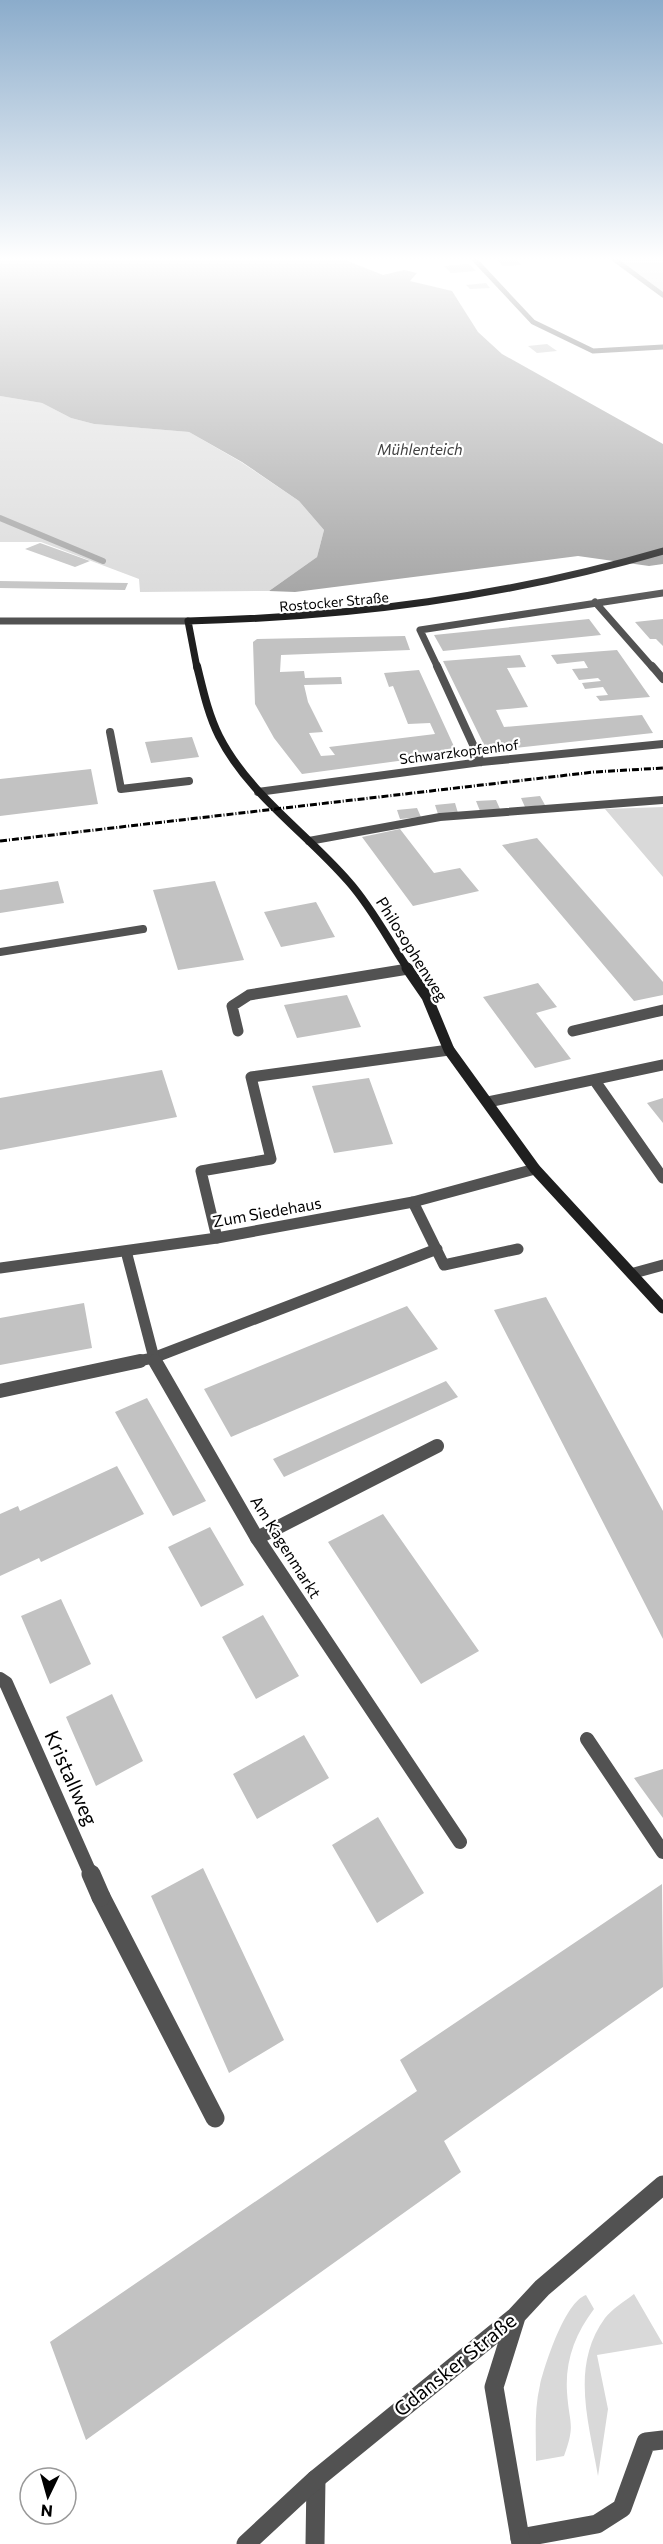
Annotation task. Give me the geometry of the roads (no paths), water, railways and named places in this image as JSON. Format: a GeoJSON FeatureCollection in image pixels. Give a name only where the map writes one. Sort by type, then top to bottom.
{"type":"FeatureCollection","features":[{"type":"Feature","properties":{"kind":"main road","name":"Rostocker Straße"},"geometry":{"type":"LineString","coordinates":[[188,621],[280,620],[365,613],[544,584],[663,551]]}},
{"type":"Feature","properties":{"kind":"main road","name":"Philosophenweg"},"geometry":{"type":"LineString","coordinates":[[188,621],[196,664],[211,720],[220,739],[258,792],[351,884],[427,997],[449,1050],[535,1169],[663,1308]]}},
{"type":"Feature","properties":{"kind":"street"},"geometry":{"type":"LineString","coordinates":[[481,762],[420,630],[663,593]]}},
{"type":"Feature","properties":{"kind":"street"},"geometry":{"type":"LineString","coordinates":[[595,602],[663,679]]}},
{"type":"Feature","properties":{"kind":"street","name":"Rostocker Straße"},"geometry":{"type":"LineString","coordinates":[[0,621],[188,621]]}},
{"type":"Feature","properties":{"kind":"street"},"geometry":{"type":"LineString","coordinates":[[110,732],[121,789],[189,781]]}},
{"type":"Feature","properties":{"kind":"street","name":"Schwarzkopfenhof"},"geometry":{"type":"LineString","coordinates":[[258,792],[481,762],[663,744]]}},
{"type":"Feature","properties":{"kind":"street"},"geometry":{"type":"LineString","coordinates":[[309,841],[440,817],[663,800]]}},
{"type":"Feature","properties":{"kind":"street"},"geometry":{"type":"LineString","coordinates":[[0,952],[143,929]]}},
{"type":"Feature","properties":{"kind":"street"},"geometry":{"type":"LineString","coordinates":[[238,1031],[232,1006],[249,995],[408,969]]}},
{"type":"Feature","properties":{"kind":"street"},"geometry":{"type":"LineString","coordinates":[[573,1031],[663,1010]]}},
{"type":"Feature","properties":{"kind":"street"},"geometry":{"type":"LineString","coordinates":[[217,1238],[201,1171],[271,1159],[251,1077],[449,1050]]}},
{"type":"Feature","properties":{"kind":"street"},"geometry":{"type":"LineString","coordinates":[[488,1102],[663,1065]]}},
{"type":"Feature","properties":{"kind":"street"},"geometry":{"type":"LineString","coordinates":[[595,1081],[663,1178]]}},
{"type":"Feature","properties":{"kind":"street","name":"Zum Siedehaus"},"geometry":{"type":"LineString","coordinates":[[0,1268],[217,1238],[413,1202],[535,1169]]}},
{"type":"Feature","properties":{"kind":"street"},"geometry":{"type":"LineString","coordinates":[[413,1202],[444,1265],[518,1249]]}},
{"type":"Feature","properties":{"kind":"street"},"geometry":{"type":"LineString","coordinates":[[0,1391],[153,1358],[437,1249]]}},
{"type":"Feature","properties":{"kind":"street","name":"Am Kagenmarkt"},"geometry":{"type":"LineString","coordinates":[[126,1251],[153,1358],[257,1538],[460,1842]]}},
{"type":"Feature","properties":{"kind":"street"},"geometry":{"type":"LineString","coordinates":[[634,1274],[663,1265]]}},
{"type":"Feature","properties":{"kind":"street"},"geometry":{"type":"LineString","coordinates":[[257,1538],[437,1446]]}},
{"type":"Feature","properties":{"kind":"street","name":"Kristallweg"},"geometry":{"type":"LineString","coordinates":[[0,1679],[6,1683],[101,1896],[215,2118]]}},
{"type":"Feature","properties":{"kind":"street"},"geometry":{"type":"LineString","coordinates":[[587,1739],[663,1852]]}},
{"type":"Feature","properties":{"kind":"street","name":"Gdansker Straße"},"geometry":{"type":"LineString","coordinates":[[246,2544],[316,2479],[516,2316],[542,2288],[663,2185]]}},
{"type":"Feature","properties":{"kind":"street"},"geometry":{"type":"LineString","coordinates":[[516,2316],[494,2387],[520,2541],[597,2524],[622,2508],[646,2442],[663,2440]]}},
{"type":"Feature","properties":{"kind":"street"},"geometry":{"type":"LineString","coordinates":[[315,2544],[316,2479]]}},
{"type":"Feature","properties":{"kind":"water","name":"Mühlenteich"},"geometry":{"type":"Polygon","coordinates":[[[0,378],[544,378],[663,444],[663,564],[649,566],[578,556],[295,592],[269,591],[317,557],[324,530],[299,501],[242,462],[189,432],[94,424],[71,418],[42,403],[0,396],[0,378]]]}},
{"type":"Feature","properties":{"kind":"waterway"},"geometry":{"type":"LineString","coordinates":[[0,518],[103,561]]}},
{"type":"Feature","properties":{"kind":"railway"},"geometry":{"type":"LineString","coordinates":[[0,841],[594,772],[663,768]]}}]}
